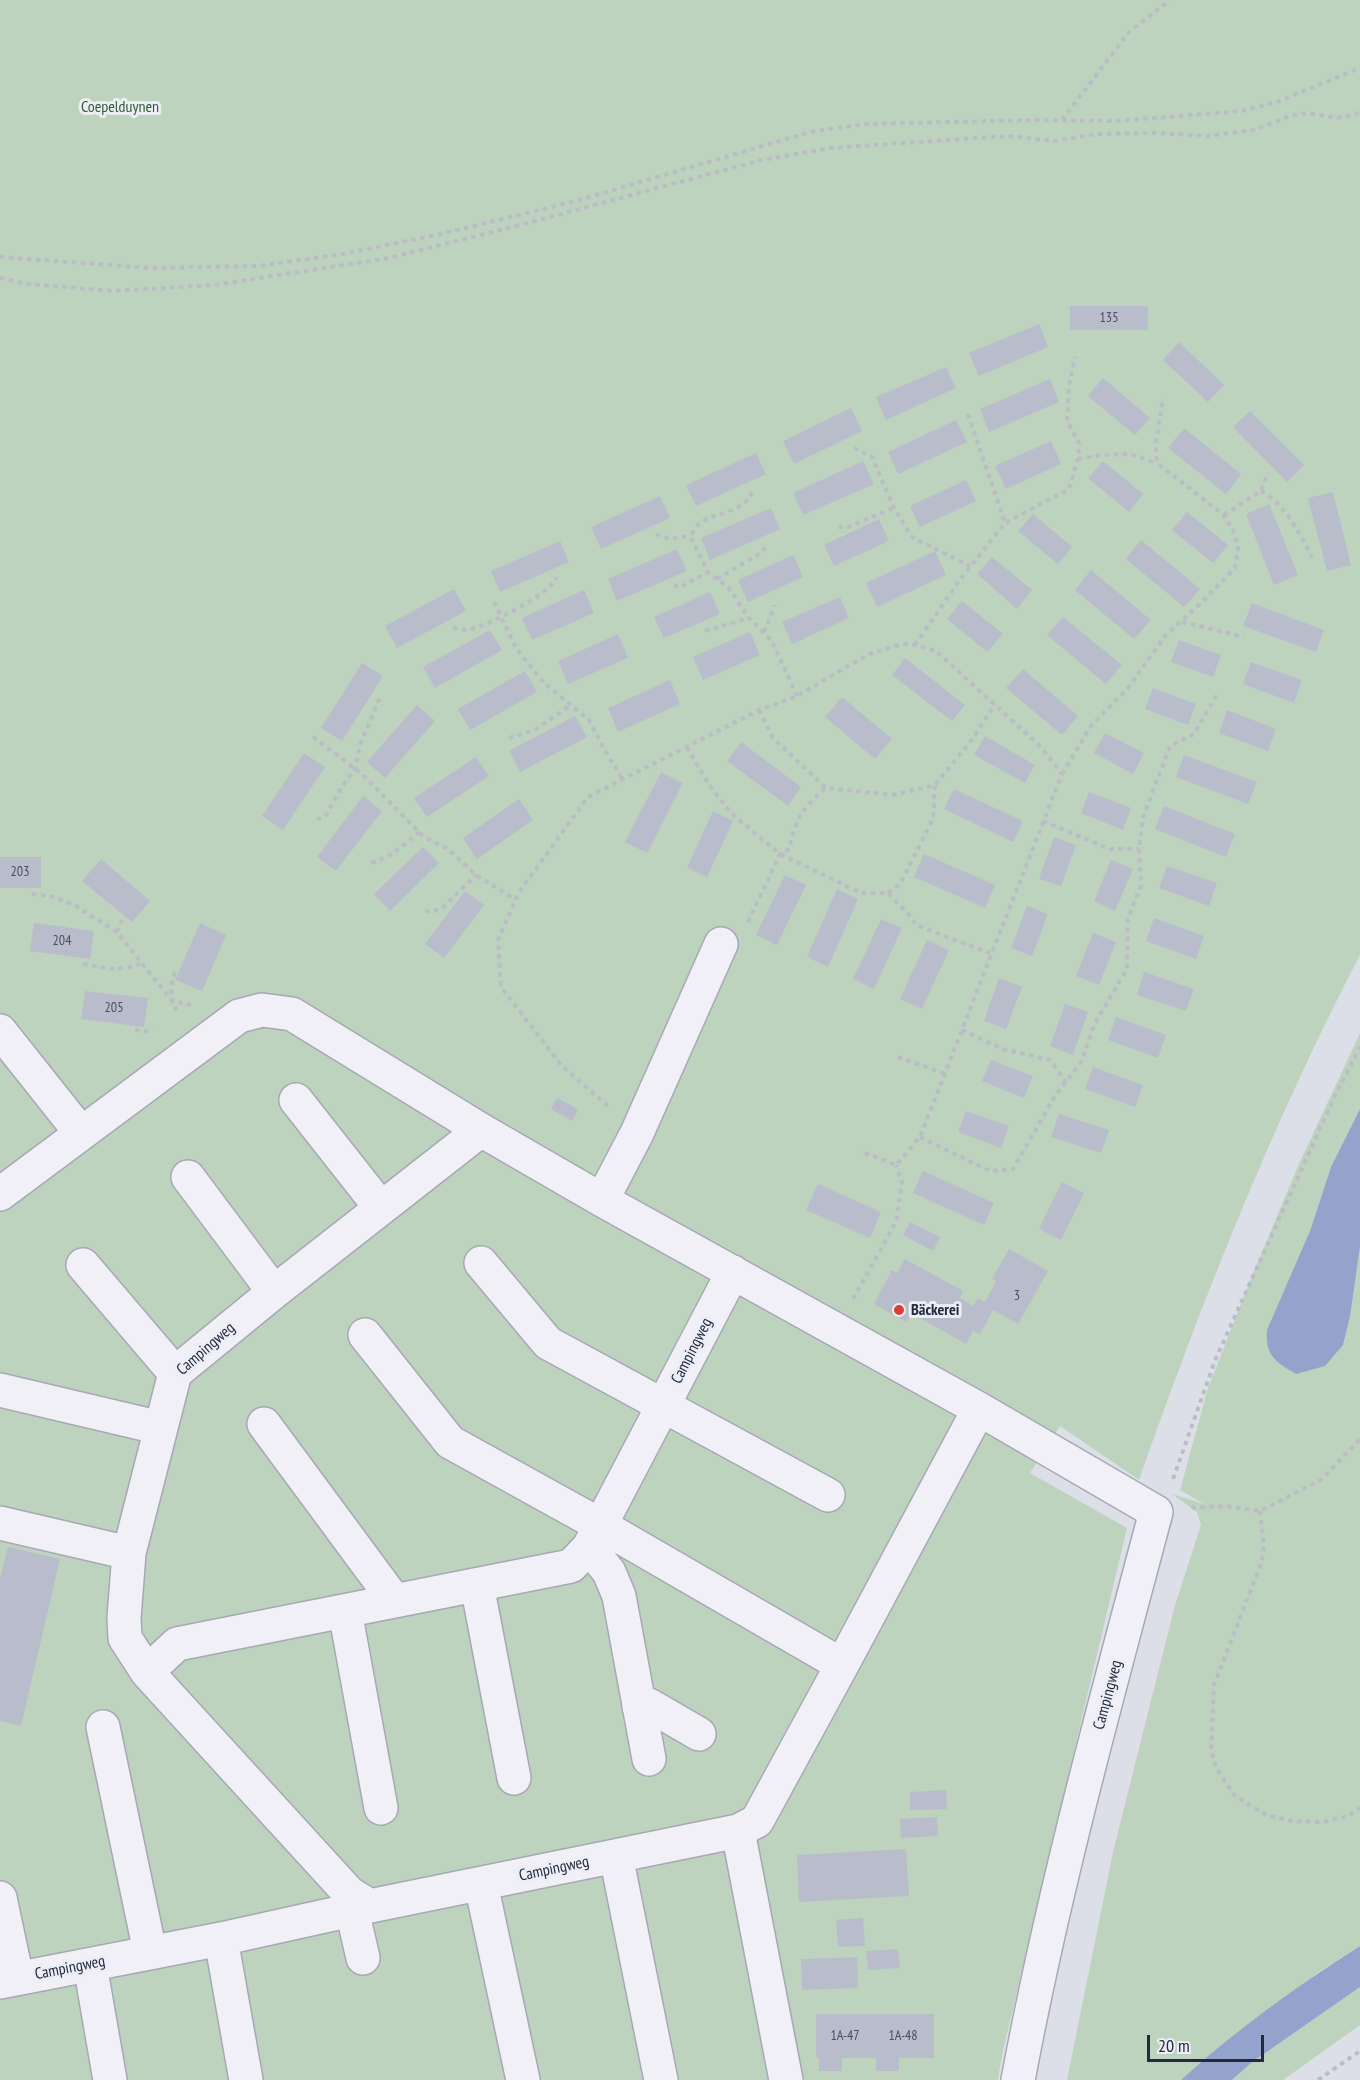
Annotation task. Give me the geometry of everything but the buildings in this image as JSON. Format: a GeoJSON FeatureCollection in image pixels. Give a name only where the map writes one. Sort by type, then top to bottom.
{"type":"FeatureCollection","features":[{"type":"Feature","properties":{"kind":"street"},"geometry":{"type":"LineString","coordinates":[[602,1200],[637,1133],[721,944]]}},
{"type":"Feature","properties":{"kind":"street"},"geometry":{"type":"LineString","coordinates":[[0,1194],[239,1016],[262,1010],[292,1014],[481,1130],[602,1200],[978,1409],[1161,1502]]}},
{"type":"Feature","properties":{"kind":"street"},"geometry":{"type":"LineString","coordinates":[[0,1031],[81,1134]]}},
{"type":"Feature","properties":{"kind":"street"},"geometry":{"type":"LineString","coordinates":[[296,1100],[381,1208]]}},
{"type":"Feature","properties":{"kind":"street","name":"Campingweg"},"geometry":{"type":"LineString","coordinates":[[361,1908],[147,1672],[125,1638],[124,1618],[129,1553],[175,1373],[274,1292],[481,1130]]}},
{"type":"Feature","properties":{"kind":"street"},"geometry":{"type":"LineString","coordinates":[[188,1177],[274,1292]]}},
{"type":"Feature","properties":{"kind":"street"},"geometry":{"type":"LineString","coordinates":[[481,1263],[548,1343],[828,1495]]}},
{"type":"Feature","properties":{"kind":"street"},"geometry":{"type":"LineString","coordinates":[[83,1265],[175,1373]]}},
{"type":"Feature","properties":{"kind":"street","name":"Campingweg"},"geometry":{"type":"LineString","coordinates":[[147,1672],[177,1644],[571,1566],[594,1536],[733,1272]]}},
{"type":"Feature","properties":{"kind":"street"},"geometry":{"type":"LineString","coordinates":[[365,1335],[450,1442],[594,1536],[842,1665]]}},
{"type":"Feature","properties":{"kind":"street"},"geometry":{"type":"LineString","coordinates":[[0,1390],[161,1428]]}},
{"type":"Feature","properties":{"kind":"street","name":"Campingweg"},"geometry":{"type":"LineString","coordinates":[[8,1980],[221,1939],[738,1831],[757,1821],[978,1409]]}},
{"type":"Feature","properties":{"kind":"street"},"geometry":{"type":"LineString","coordinates":[[264,1424],[394,1600]]}},
{"type":"Feature","properties":{"kind":"street","name":"Campingweg"},"geometry":{"type":"LineString","coordinates":[[1018,2080],[1037,1981],[1071,1834],[1161,1502]]}},
{"type":"Feature","properties":{"kind":"street"},"geometry":{"type":"LineString","coordinates":[[0,1523],[129,1553]]}},
{"type":"Feature","properties":{"kind":"street"},"geometry":{"type":"LineString","coordinates":[[594,1536],[619,1596],[649,1759]]}},
{"type":"Feature","properties":{"kind":"street"},"geometry":{"type":"LineString","coordinates":[[477,1585],[514,1778]]}},
{"type":"Feature","properties":{"kind":"street"},"geometry":{"type":"LineString","coordinates":[[345,1611],[381,1808]]}},
{"type":"Feature","properties":{"kind":"street"},"geometry":{"type":"LineString","coordinates":[[639,1707],[649,1705],[699,1734]]}},
{"type":"Feature","properties":{"kind":"street"},"geometry":{"type":"LineString","coordinates":[[103,1727],[150,1952]]}},
{"type":"Feature","properties":{"kind":"street"},"geometry":{"type":"LineString","coordinates":[[738,1831],[786,2080]]}},
{"type":"Feature","properties":{"kind":"street"},"geometry":{"type":"LineString","coordinates":[[616,1856],[661,2080]]}},
{"type":"Feature","properties":{"kind":"street"},"geometry":{"type":"LineString","coordinates":[[481,1884],[523,2080]]}},
{"type":"Feature","properties":{"kind":"street"},"geometry":{"type":"LineString","coordinates":[[0,1898],[8,1980]]}},
{"type":"Feature","properties":{"kind":"street"},"geometry":{"type":"LineString","coordinates":[[361,1908],[363,1958]]}},
{"type":"Feature","properties":{"kind":"street"},"geometry":{"type":"LineString","coordinates":[[221,1939],[246,2080]]}},
{"type":"Feature","properties":{"kind":"street"},"geometry":{"type":"LineString","coordinates":[[90,1965],[110,2080]]}},
{"type":"Feature","properties":{"kind":"path"},"geometry":{"type":"LineString","coordinates":[[1062,120],[1130,32],[1170,0]]}},
{"type":"Feature","properties":{"kind":"path"},"geometry":{"type":"LineString","coordinates":[[0,256],[151,268],[258,266],[342,254],[576,201],[810,132],[864,124],[1116,121],[1242,111],[1277,102],[1360,68]]}},
{"type":"Feature","properties":{"kind":"path"},"geometry":{"type":"LineString","coordinates":[[0,278],[27,284],[114,291],[214,285],[389,258],[751,163],[830,148],[1008,136],[1054,141],[1097,134],[1156,133],[1207,136],[1254,130],[1287,117],[1306,113],[1337,118],[1360,111]]}},
{"type":"Feature","properties":{"kind":"path"},"geometry":{"type":"LineString","coordinates":[[915,645],[970,566],[1005,523],[1069,489],[1078,459],[1079,443],[1067,421],[1069,386],[1075,357]]}},
{"type":"Feature","properties":{"kind":"path"},"geometry":{"type":"LineString","coordinates":[[1157,463],[1156,443],[1163,398]]}},
{"type":"Feature","properties":{"kind":"path"},"geometry":{"type":"LineString","coordinates":[[968,414],[1005,523]]}},
{"type":"Feature","properties":{"kind":"path"},"geometry":{"type":"LineString","coordinates":[[854,448],[872,457],[894,508],[912,537],[970,566]]}},
{"type":"Feature","properties":{"kind":"path"},"geometry":{"type":"LineString","coordinates":[[896,1166],[920,1137],[1062,774],[1091,726],[1128,688],[1165,636],[1235,568],[1238,549],[1235,534],[1224,515],[1157,463],[1130,454],[1078,459]]}},
{"type":"Feature","properties":{"kind":"path"},"geometry":{"type":"LineString","coordinates":[[1224,515],[1261,491],[1268,473]]}},
{"type":"Feature","properties":{"kind":"path"},"geometry":{"type":"LineString","coordinates":[[1261,491],[1282,508],[1312,557]]}},
{"type":"Feature","properties":{"kind":"path"},"geometry":{"type":"LineString","coordinates":[[656,534],[669,539],[690,536],[699,524],[741,506],[749,499],[752,492]]}},
{"type":"Feature","properties":{"kind":"path"},"geometry":{"type":"LineString","coordinates":[[838,526],[848,526],[894,508]]}},
{"type":"Feature","properties":{"kind":"path"},"geometry":{"type":"LineString","coordinates":[[690,536],[708,572],[729,588],[749,618],[772,641],[797,696]]}},
{"type":"Feature","properties":{"kind":"path"},"geometry":{"type":"LineString","coordinates":[[717,579],[761,553],[767,545]]}},
{"type":"Feature","properties":{"kind":"path"},"geometry":{"type":"LineString","coordinates":[[674,585],[679,588],[708,572]]}},
{"type":"Feature","properties":{"kind":"path"},"geometry":{"type":"LineString","coordinates":[[453,628],[468,630],[502,618],[545,592],[556,582],[556,577]]}},
{"type":"Feature","properties":{"kind":"path"},"geometry":{"type":"LineString","coordinates":[[494,602],[516,648],[544,683],[589,720],[605,752],[623,780]]}},
{"type":"Feature","properties":{"kind":"path"},"geometry":{"type":"LineString","coordinates":[[764,632],[775,605]]}},
{"type":"Feature","properties":{"kind":"path"},"geometry":{"type":"LineString","coordinates":[[705,631],[749,618]]}},
{"type":"Feature","properties":{"kind":"path"},"geometry":{"type":"LineString","coordinates":[[1181,622],[1244,637]]}},
{"type":"Feature","properties":{"kind":"path"},"geometry":{"type":"LineString","coordinates":[[637,1133],[561,1065],[501,987],[498,940],[519,892],[588,797],[759,710],[797,696],[869,654],[903,644],[936,651],[1041,747],[1062,774]]}},
{"type":"Feature","properties":{"kind":"path"},"geometry":{"type":"LineString","coordinates":[[920,1137],[990,1171],[1013,1169],[1055,1096],[1081,1062],[1095,1023],[1127,969],[1128,918],[1141,886],[1139,849],[1143,817],[1170,746],[1194,734],[1218,693]]}},
{"type":"Feature","properties":{"kind":"path"},"geometry":{"type":"LineString","coordinates":[[316,819],[325,817],[355,769],[361,743],[381,695]]}},
{"type":"Feature","properties":{"kind":"path"},"geometry":{"type":"LineString","coordinates":[[687,747],[709,785],[731,813],[780,854],[861,893],[888,893],[900,884],[933,819],[935,785],[971,741],[994,704]]}},
{"type":"Feature","properties":{"kind":"path"},"geometry":{"type":"LineString","coordinates":[[509,738],[535,730],[571,705]]}},
{"type":"Feature","properties":{"kind":"path"},"geometry":{"type":"LineString","coordinates":[[759,710],[773,738],[826,788],[893,795],[935,785]]}},
{"type":"Feature","properties":{"kind":"path"},"geometry":{"type":"LineString","coordinates":[[313,737],[355,769],[424,837],[448,849],[476,875],[516,900]]}},
{"type":"Feature","properties":{"kind":"path"},"geometry":{"type":"LineString","coordinates":[[721,944],[744,931],[780,854],[789,849],[794,826],[810,801],[826,788]]}},
{"type":"Feature","properties":{"kind":"path"},"geometry":{"type":"LineString","coordinates":[[1043,821],[1110,849],[1139,849]]}},
{"type":"Feature","properties":{"kind":"path"},"geometry":{"type":"LineString","coordinates":[[371,863],[384,859],[398,850],[419,832]]}},
{"type":"Feature","properties":{"kind":"path"},"geometry":{"type":"LineString","coordinates":[[425,910],[432,912],[442,908],[476,875]]}},
{"type":"Feature","properties":{"kind":"path"},"geometry":{"type":"LineString","coordinates":[[888,893],[916,925],[992,954]]}},
{"type":"Feature","properties":{"kind":"path"},"geometry":{"type":"LineString","coordinates":[[32,894],[54,897],[74,905],[117,932],[172,1000],[194,1049]]}},
{"type":"Feature","properties":{"kind":"path"},"geometry":{"type":"LineString","coordinates":[[117,932],[122,920]]}},
{"type":"Feature","properties":{"kind":"path"},"geometry":{"type":"LineString","coordinates":[[83,964],[111,969],[127,969],[142,963]]}},
{"type":"Feature","properties":{"kind":"path"},"geometry":{"type":"LineString","coordinates":[[172,1000],[171,986],[175,972]]}},
{"type":"Feature","properties":{"kind":"path"},"geometry":{"type":"LineString","coordinates":[[962,1030],[1003,1049],[1050,1060],[1066,1082]]}},
{"type":"Feature","properties":{"kind":"path"},"geometry":{"type":"LineString","coordinates":[[1161,1502],[1176,1471],[1216,1358],[1334,1098],[1360,1047]]}},
{"type":"Feature","properties":{"kind":"path"},"geometry":{"type":"LineString","coordinates":[[898,1057],[945,1074]]}},
{"type":"Feature","properties":{"kind":"path"},"geometry":{"type":"LineString","coordinates":[[836,1329],[896,1221],[902,1182],[896,1166],[860,1151]]}},
{"type":"Feature","properties":{"kind":"path"},"geometry":{"type":"LineString","coordinates":[[1161,1502],[1179,1495],[1194,1508],[1226,1506],[1260,1511],[1321,1480],[1360,1439]]}},
{"type":"Feature","properties":{"kind":"path"},"geometry":{"type":"LineString","coordinates":[[1260,1511],[1264,1545],[1262,1561],[1214,1685],[1211,1750],[1216,1768],[1235,1796],[1266,1815],[1292,1821],[1323,1822],[1348,1816],[1360,1808]]}},
{"type":"Feature","properties":{"kind":"path"},"geometry":{"type":"LineString","coordinates":[[1318,2080],[1360,2051]]}},
{"type":"Feature","properties":{"kind":"green space","name":"Coepelduynen"},"geometry":{"type":"Polygon","coordinates":[[[0,0],[1360,0],[1360,955],[1297,1083],[1240,1214],[1213,1280],[1139,1480],[1060,1426],[1030,1473],[1127,1528],[998,2080],[0,2080],[0,0]]]}},
{"type":"Feature","properties":{"kind":"green space"},"geometry":{"type":"Polygon","coordinates":[[[1360,1033],[1360,1109],[1331,1167],[1310,1231],[1343,1345],[1350,1317],[1360,1247],[1360,1946],[1316,1974],[1181,2080],[1067,2080],[1113,1852],[1175,1605],[1201,1525],[1197,1512],[1172,1494],[1204,1504],[1180,1490],[1208,1388],[1298,1166],[1360,1033]]]}},
{"type":"Feature","properties":{"kind":"green space"},"geometry":{"type":"Polygon","coordinates":[[[1360,1987],[1360,2025],[1283,2080],[1232,2080],[1251,2063],[1360,1987]]]}},
{"type":"Feature","properties":{"kind":"water"},"geometry":{"type":"Polygon","coordinates":[[[1360,1109],[1360,1247],[1350,1317],[1343,1345],[1325,1366],[1296,1374],[1273,1357],[1268,1346],[1267,1330],[1310,1231],[1331,1167],[1360,1109]]]}},
{"type":"Feature","properties":{"kind":"water"},"geometry":{"type":"Polygon","coordinates":[[[1360,1946],[1360,1987],[1251,2063],[1232,2080],[1181,2080],[1268,2009],[1360,1946]]]}},
{"type":"Feature","properties":{"kind":"place","name":"Bäckerei"},"geometry":{"type":"Point","coordinates":[899,1310]}}]}
